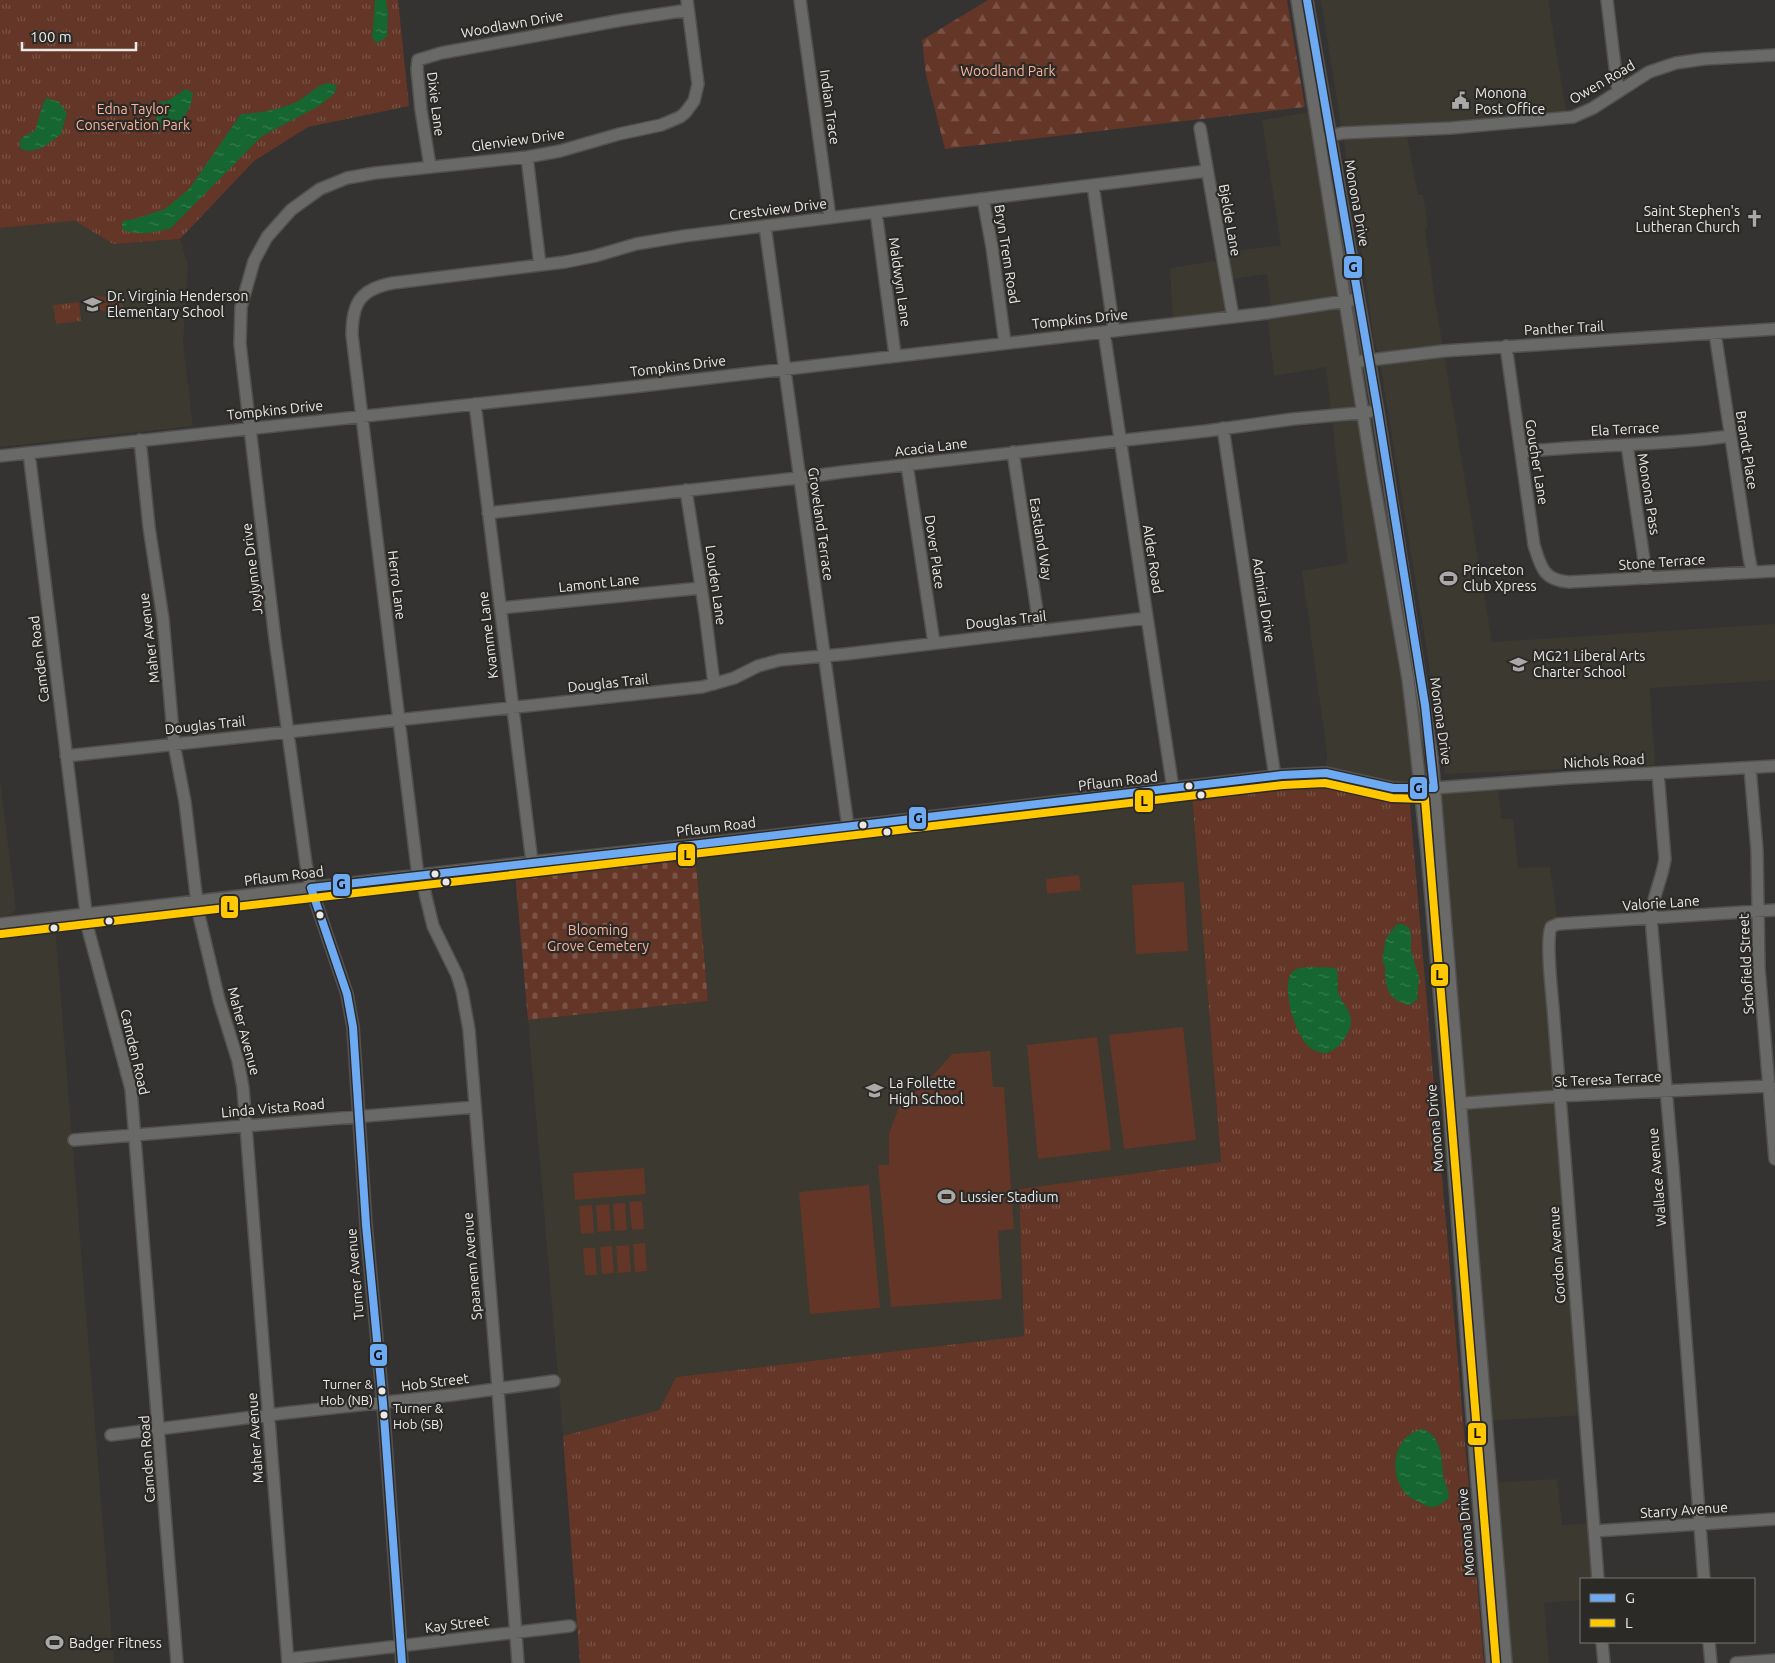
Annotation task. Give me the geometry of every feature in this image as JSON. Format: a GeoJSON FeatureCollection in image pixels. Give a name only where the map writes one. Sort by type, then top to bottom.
{"type":"FeatureCollection","features":[{"type":"Feature","properties":{"kind":"street","name":"Indian Trace"},"geometry":{"type":"LineString","coordinates":[[800,0],[830,218]]}},
{"type":"Feature","properties":{"kind":"street","name":"Monona Drive"},"geometry":{"type":"LineString","coordinates":[[1297,0],[1328,137],[1345,300],[1408,679],[1454,1104],[1480,1304],[1506,1663]]}},
{"type":"Feature","properties":{"kind":"street","name":"Monona Drive"},"geometry":{"type":"LineString","coordinates":[[1307,0],[1328,137],[1378,412],[1427,718],[1434,788],[1454,1104],[1464,1304],[1492,1663]]}},
{"type":"Feature","properties":{"kind":"street"},"geometry":{"type":"LineString","coordinates":[[1607,0],[1618,92]]}},
{"type":"Feature","properties":{"kind":"street","name":"Woodlawn Drive"},"geometry":{"type":"LineString","coordinates":[[431,55],[622,20],[687,5]]}},
{"type":"Feature","properties":{"kind":"street","name":"Glenview Drive"},"geometry":{"type":"LineString","coordinates":[[260,248],[267,237],[291,210],[320,189],[346,178],[375,172],[527,157],[560,151],[619,134],[661,125],[685,113],[694,102],[698,84],[687,5]]}},
{"type":"Feature","properties":{"kind":"street","name":"Owen Road"},"geometry":{"type":"LineString","coordinates":[[1328,137],[1341,138],[1382,132],[1483,126],[1573,116],[1593,108],[1649,72],[1676,63],[1692,60],[1775,54]]}},
{"type":"Feature","properties":{"kind":"street","name":"Dixie Lane"},"geometry":{"type":"LineString","coordinates":[[430,166],[421,110],[417,63],[421,58],[431,55]]}},
{"type":"Feature","properties":{"kind":"street","name":"Bjelde Lane"},"geometry":{"type":"LineString","coordinates":[[1200,128],[1233,317]]}},
{"type":"Feature","properties":{"kind":"street"},"geometry":{"type":"LineString","coordinates":[[527,157],[540,265]]}},
{"type":"Feature","properties":{"kind":"street","name":"Crestview Drive"},"geometry":{"type":"LineString","coordinates":[[360,300],[372,288],[386,284],[540,265],[595,256],[653,240],[1206,171]]}},
{"type":"Feature","properties":{"kind":"street","name":"Alder Road"},"geometry":{"type":"LineString","coordinates":[[1093,185],[1121,440],[1173,790]]}},
{"type":"Feature","properties":{"kind":"street","name":"Bryn Trem Road"},"geometry":{"type":"LineString","coordinates":[[983,199],[992,246],[1005,343]]}},
{"type":"Feature","properties":{"kind":"street","name":"Maldwyn Lane"},"geometry":{"type":"LineString","coordinates":[[876,212],[895,356]]}},
{"type":"Feature","properties":{"kind":"street","name":"Groveland Terrace"},"geometry":{"type":"LineString","coordinates":[[765,226],[848,827]]}},
{"type":"Feature","properties":{"kind":"street","name":"Joylynne Drive"},"geometry":{"type":"LineString","coordinates":[[260,248],[246,284],[239,321],[240,344],[275,639],[306,864],[311,888]]}},
{"type":"Feature","properties":{"kind":"street","name":"Tompkins Drive"},"geometry":{"type":"LineString","coordinates":[[0,456],[1109,332],[1358,299]]}},
{"type":"Feature","properties":{"kind":"street","name":"Herro Lane"},"geometry":{"type":"LineString","coordinates":[[360,300],[354,313],[352,335],[398,719],[420,875]]}},
{"type":"Feature","properties":{"kind":"street","name":"Panther Trail"},"geometry":{"type":"LineString","coordinates":[[1356,362],[1436,351],[1775,329]]}},
{"type":"Feature","properties":{"kind":"street","name":"Brandt Place"},"geometry":{"type":"LineString","coordinates":[[1715,333],[1748,557],[1752,571]]}},
{"type":"Feature","properties":{"kind":"street","name":"Goucher Lane"},"geometry":{"type":"LineString","coordinates":[[1506,346],[1534,545],[1541,568],[1552,578]]}},
{"type":"Feature","properties":{"kind":"street","name":"Kvamme Lane"},"geometry":{"type":"LineString","coordinates":[[475,404],[532,862]]}},
{"type":"Feature","properties":{"kind":"street","name":"Acacia Lane"},"geometry":{"type":"LineString","coordinates":[[488,513],[1223,428],[1378,412]]}},
{"type":"Feature","properties":{"kind":"street","name":"Admiral Drive"},"geometry":{"type":"LineString","coordinates":[[1223,428],[1275,777]]}},
{"type":"Feature","properties":{"kind":"street","name":"Ela Terrace"},"geometry":{"type":"LineString","coordinates":[[1521,452],[1557,447],[1730,436]]}},
{"type":"Feature","properties":{"kind":"street","name":"Maher Avenue"},"geometry":{"type":"LineString","coordinates":[[140,440],[149,527],[163,620],[174,744],[185,802],[197,902],[219,1000],[238,1061],[243,1088],[288,1661]]}},
{"type":"Feature","properties":{"kind":"street","name":"Monona Pass"},"geometry":{"type":"LineString","coordinates":[[1627,444],[1648,578]]}},
{"type":"Feature","properties":{"kind":"street","name":"Eastland Way"},"geometry":{"type":"LineString","coordinates":[[1013,452],[1040,631]]}},
{"type":"Feature","properties":{"kind":"street","name":"Camden Road"},"geometry":{"type":"LineString","coordinates":[[29,453],[86,914],[92,946],[129,1078],[178,1663]]}},
{"type":"Feature","properties":{"kind":"street","name":"Dover Place"},"geometry":{"type":"LineString","coordinates":[[907,465],[934,643]]}},
{"type":"Feature","properties":{"kind":"street","name":"Louden Lane"},"geometry":{"type":"LineString","coordinates":[[686,490],[714,684]]}},
{"type":"Feature","properties":{"kind":"street","name":"Stone Terrace"},"geometry":{"type":"LineString","coordinates":[[1552,578],[1569,582],[1775,571]]}},
{"type":"Feature","properties":{"kind":"street","name":"Lamont Lane"},"geometry":{"type":"LineString","coordinates":[[500,608],[701,588]]}},
{"type":"Feature","properties":{"kind":"street","name":"Douglas Trail"},"geometry":{"type":"LineString","coordinates":[[66,756],[702,687],[734,678],[758,666],[780,660],[825,657],[1147,618]]}},
{"type":"Feature","properties":{"kind":"street","name":"Nichols Road"},"geometry":{"type":"LineString","coordinates":[[1434,788],[1775,766]]}},
{"type":"Feature","properties":{"kind":"street","name":"Schofield Street"},"geometry":{"type":"LineString","coordinates":[[1750,768],[1756,850],[1759,968],[1775,1159]]}},
{"type":"Feature","properties":{"kind":"street","name":"Pflaum Road"},"geometry":{"type":"LineString","coordinates":[[0,924],[1275,777],[1326,773],[1393,788],[1434,788]]}},
{"type":"Feature","properties":{"kind":"street","name":"Wallace Avenue"},"geometry":{"type":"LineString","coordinates":[[1658,773],[1665,860],[1651,904],[1651,918],[1704,1578]]}},
{"type":"Feature","properties":{"kind":"street","name":"Spaanem Avenue"},"geometry":{"type":"LineString","coordinates":[[420,875],[434,926],[462,991],[468,1030],[518,1663]]}},
{"type":"Feature","properties":{"kind":"street","name":"Turner Avenue"},"geometry":{"type":"LineString","coordinates":[[311,888],[347,994],[353,1027],[358,1117],[383,1403],[402,1663]]}},
{"type":"Feature","properties":{"kind":"street","name":"Valorie Lane"},"geometry":{"type":"LineString","coordinates":[[1550,928],[1558,924],[1775,910]]}},
{"type":"Feature","properties":{"kind":"street","name":"Gordon Avenue"},"geometry":{"type":"LineString","coordinates":[[1550,928],[1549,951],[1598,1578]]}},
{"type":"Feature","properties":{"kind":"street","name":"St Teresa Terrace"},"geometry":{"type":"LineString","coordinates":[[1454,1104],[1560,1096],[1770,1086]]}},
{"type":"Feature","properties":{"kind":"street","name":"Linda Vista Road"},"geometry":{"type":"LineString","coordinates":[[74,1140],[475,1107]]}},
{"type":"Feature","properties":{"kind":"street"},"geometry":{"type":"LineString","coordinates":[[1464,1304],[1480,1304]]}},
{"type":"Feature","properties":{"kind":"street","name":"Hob Street"},"geometry":{"type":"LineString","coordinates":[[111,1435],[554,1381]]}},
{"type":"Feature","properties":{"kind":"street","name":"Starry Avenue"},"geometry":{"type":"LineString","coordinates":[[1595,1531],[1775,1519]]}},
{"type":"Feature","properties":{"kind":"street","name":"Kay Street"},"geometry":{"type":"LineString","coordinates":[[288,1661],[570,1626]]}},
{"type":"Feature","properties":{"kind":"street"},"geometry":{"type":"LineString","coordinates":[[1602,1643],[1604,1663]]}},
{"type":"Feature","properties":{"kind":"street"},"geometry":{"type":"LineString","coordinates":[[1709,1643],[1711,1663]]}},
{"type":"Feature","properties":{"kind":"street"},"geometry":{"type":"LineString","coordinates":[[1736,1663],[1775,1660]]}},
{"type":"Feature","properties":{"kind":"shaded area"},"geometry":{"type":"Polygon","coordinates":[[[1321,0],[1548,0],[1566,111],[1405,125],[1418,195],[1423,195],[1428,227],[1425,228],[1435,300],[1492,642],[1775,624],[1775,680],[1650,688],[1655,765],[1445,774],[1378,351],[1374,342],[1321,0]]]}},
{"type":"Feature","properties":{"kind":"shaded area"},"geometry":{"type":"Polygon","coordinates":[[[1315,111],[1421,789],[1326,773],[1327,753],[1302,571],[1348,563],[1326,367],[1274,376],[1267,313],[1272,312],[1267,274],[1226,280],[1233,317],[1173,324],[1170,268],[1222,260],[1221,253],[1281,245],[1262,120],[1315,111]]]}},
{"type":"Feature","properties":{"kind":"shaded area","name":"Dr. Virginia Henderson Elementary School"},"geometry":{"type":"Polygon","coordinates":[[[75,221],[113,244],[180,239],[188,265],[183,344],[193,426],[0,447],[0,228],[75,221]]]}},
{"type":"Feature","properties":{"kind":"shaded area"},"geometry":{"type":"Polygon","coordinates":[[[0,780],[16,909],[12,914],[0,917],[0,780]]]}},
{"type":"Feature","properties":{"kind":"shaded area"},"geometry":{"type":"Polygon","coordinates":[[[1498,783],[1501,819],[1513,819],[1518,868],[1550,867],[1558,924],[1551,927],[1585,1415],[1486,1421],[1434,788],[1498,783]]]}},
{"type":"Feature","properties":{"kind":"shaded area","name":"La Follette High School"},"geometry":{"type":"Polygon","coordinates":[[[1192,795],[1221,1162],[1019,1189],[1024,1336],[676,1377],[659,1410],[563,1436],[528,1020],[708,1001],[695,852],[1192,795]]]}},
{"type":"Feature","properties":{"kind":"shaded area"},"geometry":{"type":"Polygon","coordinates":[[[55,925],[114,1663],[0,1663],[0,932],[55,925]]]}},
{"type":"Feature","properties":{"kind":"shaded area"},"geometry":{"type":"Polygon","coordinates":[[[1557,1479],[1562,1525],[1594,1523],[1598,1578],[1580,1578],[1580,1600],[1544,1603],[1549,1663],[1506,1663],[1491,1483],[1557,1479]]]}},
{"type":"Feature","properties":{"kind":"green space","name":"Edna Taylor Conservation Park"},"geometry":{"type":"Polygon","coordinates":[[[0,0],[398,0],[409,106],[308,127],[254,161],[180,239],[113,244],[75,221],[0,228],[0,0]]]}},
{"type":"Feature","properties":{"kind":"green space","name":"Woodland Park"},"geometry":{"type":"Polygon","coordinates":[[[988,0],[1287,0],[1305,107],[945,149],[926,75],[922,40],[988,0]]]}},
{"type":"Feature","properties":{"kind":"green space"},"geometry":{"type":"Polygon","coordinates":[[[92,296],[114,299],[121,303],[123,307],[116,312],[108,312],[90,307],[87,300],[92,296]]]}},
{"type":"Feature","properties":{"kind":"green space"},"geometry":{"type":"Polygon","coordinates":[[[79,302],[81,321],[56,324],[53,305],[79,302]]]}},
{"type":"Feature","properties":{"kind":"green space"},"geometry":{"type":"Polygon","coordinates":[[[1322,780],[1341,782],[1383,793],[1409,795],[1484,1663],[580,1663],[563,1436],[659,1410],[676,1377],[1024,1336],[1019,1189],[1221,1162],[1192,795],[1322,780]]]}},
{"type":"Feature","properties":{"kind":"green space","name":"Blooming Grove Cemetery"},"geometry":{"type":"Polygon","coordinates":[[[695,852],[708,1001],[528,1020],[515,872],[695,852]]]}},
{"type":"Feature","properties":{"kind":"green space"},"geometry":{"type":"Polygon","coordinates":[[[1079,875],[1081,890],[1047,894],[1046,879],[1079,875]]]}},
{"type":"Feature","properties":{"kind":"green space"},"geometry":{"type":"Polygon","coordinates":[[[1184,882],[1188,951],[1136,954],[1132,885],[1184,882]]]}},
{"type":"Feature","properties":{"kind":"green space"},"geometry":{"type":"Polygon","coordinates":[[[1183,1027],[1196,1140],[1124,1149],[1109,1035],[1183,1027]]]}},
{"type":"Feature","properties":{"kind":"green space"},"geometry":{"type":"Polygon","coordinates":[[[1097,1037],[1111,1150],[1038,1159],[1027,1045],[1097,1037]]]}},
{"type":"Feature","properties":{"kind":"green space","name":"Lussier Stadium"},"geometry":{"type":"Polygon","coordinates":[[[990,1051],[993,1087],[1004,1087],[1014,1229],[998,1231],[1002,1299],[891,1307],[878,1165],[889,1165],[889,1133],[899,1107],[952,1054],[990,1051]]]}},
{"type":"Feature","properties":{"kind":"green space"},"geometry":{"type":"Polygon","coordinates":[[[644,1168],[646,1194],[575,1200],[573,1173],[644,1168]]]}},
{"type":"Feature","properties":{"kind":"green space"},"geometry":{"type":"Polygon","coordinates":[[[869,1185],[880,1308],[810,1314],[799,1192],[869,1185]]]}},
{"type":"Feature","properties":{"kind":"green space"},"geometry":{"type":"Polygon","coordinates":[[[642,1201],[644,1229],[632,1230],[629,1202],[642,1201]]]}},
{"type":"Feature","properties":{"kind":"green space"},"geometry":{"type":"Polygon","coordinates":[[[625,1203],[627,1230],[615,1231],[613,1204],[625,1203]]]}},
{"type":"Feature","properties":{"kind":"green space"},"geometry":{"type":"Polygon","coordinates":[[[609,1204],[611,1231],[598,1232],[596,1205],[609,1204]]]}},
{"type":"Feature","properties":{"kind":"green space"},"geometry":{"type":"Polygon","coordinates":[[[592,1205],[594,1233],[581,1234],[579,1206],[592,1205]]]}},
{"type":"Feature","properties":{"kind":"green space"},"geometry":{"type":"Polygon","coordinates":[[[645,1243],[647,1271],[635,1272],[633,1244],[645,1243]]]}},
{"type":"Feature","properties":{"kind":"green space"},"geometry":{"type":"Polygon","coordinates":[[[629,1245],[631,1272],[618,1273],[616,1246],[629,1245]]]}},
{"type":"Feature","properties":{"kind":"green space"},"geometry":{"type":"Polygon","coordinates":[[[612,1246],[614,1273],[602,1274],[600,1247],[612,1246]]]}},
{"type":"Feature","properties":{"kind":"green space"},"geometry":{"type":"Polygon","coordinates":[[[583,1248],[595,1248],[597,1275],[585,1275],[583,1248]]]}},
{"type":"Feature","properties":{"kind":"water"},"geometry":{"type":"Polygon","coordinates":[[[375,0],[386,0],[388,13],[387,37],[377,43],[372,38],[375,0]]]}},
{"type":"Feature","properties":{"kind":"water"},"geometry":{"type":"Polygon","coordinates":[[[327,83],[337,85],[334,94],[319,106],[262,136],[171,228],[140,233],[133,233],[122,229],[122,221],[135,219],[165,209],[189,189],[241,114],[269,111],[289,105],[327,83]]]}},
{"type":"Feature","properties":{"kind":"water"},"geometry":{"type":"Polygon","coordinates":[[[186,89],[193,93],[190,107],[184,117],[168,127],[161,128],[156,115],[161,101],[167,101],[186,89]]]}},
{"type":"Feature","properties":{"kind":"water"},"geometry":{"type":"Polygon","coordinates":[[[46,98],[59,102],[67,113],[61,134],[42,148],[29,151],[21,149],[19,142],[24,136],[35,131],[46,98]]]}},
{"type":"Feature","properties":{"kind":"water"},"geometry":{"type":"Polygon","coordinates":[[[1397,924],[1409,927],[1411,951],[1419,977],[1417,1000],[1410,1005],[1398,1001],[1390,994],[1385,965],[1382,960],[1386,938],[1397,924]]]}},
{"type":"Feature","properties":{"kind":"water"},"geometry":{"type":"Polygon","coordinates":[[[1322,967],[1336,968],[1340,998],[1349,1013],[1351,1021],[1349,1031],[1343,1041],[1331,1052],[1324,1053],[1312,1049],[1300,1035],[1295,1025],[1288,989],[1289,979],[1295,970],[1322,967]]]}},
{"type":"Feature","properties":{"kind":"water"},"geometry":{"type":"Polygon","coordinates":[[[1423,1429],[1429,1432],[1437,1442],[1442,1461],[1443,1477],[1449,1494],[1449,1498],[1434,1507],[1423,1505],[1407,1495],[1400,1485],[1395,1466],[1396,1456],[1405,1438],[1413,1432],[1423,1429]]]}},
{"type":"Feature","properties":{"kind":"transit line","name":"G"},"geometry":{"type":"LineString","coordinates":[[402,1663],[383,1403],[366,1225],[353,1027],[347,994],[311,888],[1282,775],[1326,773],[1393,788],[1434,788],[1425,705],[1378,412],[1307,0]]}},
{"type":"Feature","properties":{"kind":"transit line","name":"L"},"geometry":{"type":"LineString","coordinates":[[1,934],[1283,785],[1325,783],[1392,798],[1425,799],[1496,1663]]}},
{"type":"Feature","properties":{"kind":"place","name":"Monona Post Office"},"geometry":{"type":"Point","coordinates":[1461,101]}},
{"type":"Feature","properties":{"kind":"place","name":"Saint Stephen's Lutheran Church"},"geometry":{"type":"Point","coordinates":[1754,219]}},
{"type":"Feature","properties":{"kind":"place","name":"Dr. Virginia Henderson Elementary School"},"geometry":{"type":"Point","coordinates":[93,304]}},
{"type":"Feature","properties":{"kind":"place","name":"Princeton Club Xpress"},"geometry":{"type":"Point","coordinates":[1449,578]}},
{"type":"Feature","properties":{"kind":"place","name":"MG21 Liberal Arts Charter School"},"geometry":{"type":"Point","coordinates":[1519,664]}},
{"type":"Feature","properties":{"kind":"place","name":"La Follette High School"},"geometry":{"type":"Point","coordinates":[875,1091]}},
{"type":"Feature","properties":{"kind":"place","name":"Lussier Stadium"},"geometry":{"type":"Point","coordinates":[946,1197]}},
{"type":"Feature","properties":{"kind":"place","name":"Turner & Hob (NB)"},"geometry":{"type":"Point","coordinates":[382,1391]}},
{"type":"Feature","properties":{"kind":"place","name":"Turner & Hob (SB)"},"geometry":{"type":"Point","coordinates":[384,1415]}},
{"type":"Feature","properties":{"kind":"place","name":"Badger Fitness"},"geometry":{"type":"Point","coordinates":[55,1643]}}]}
